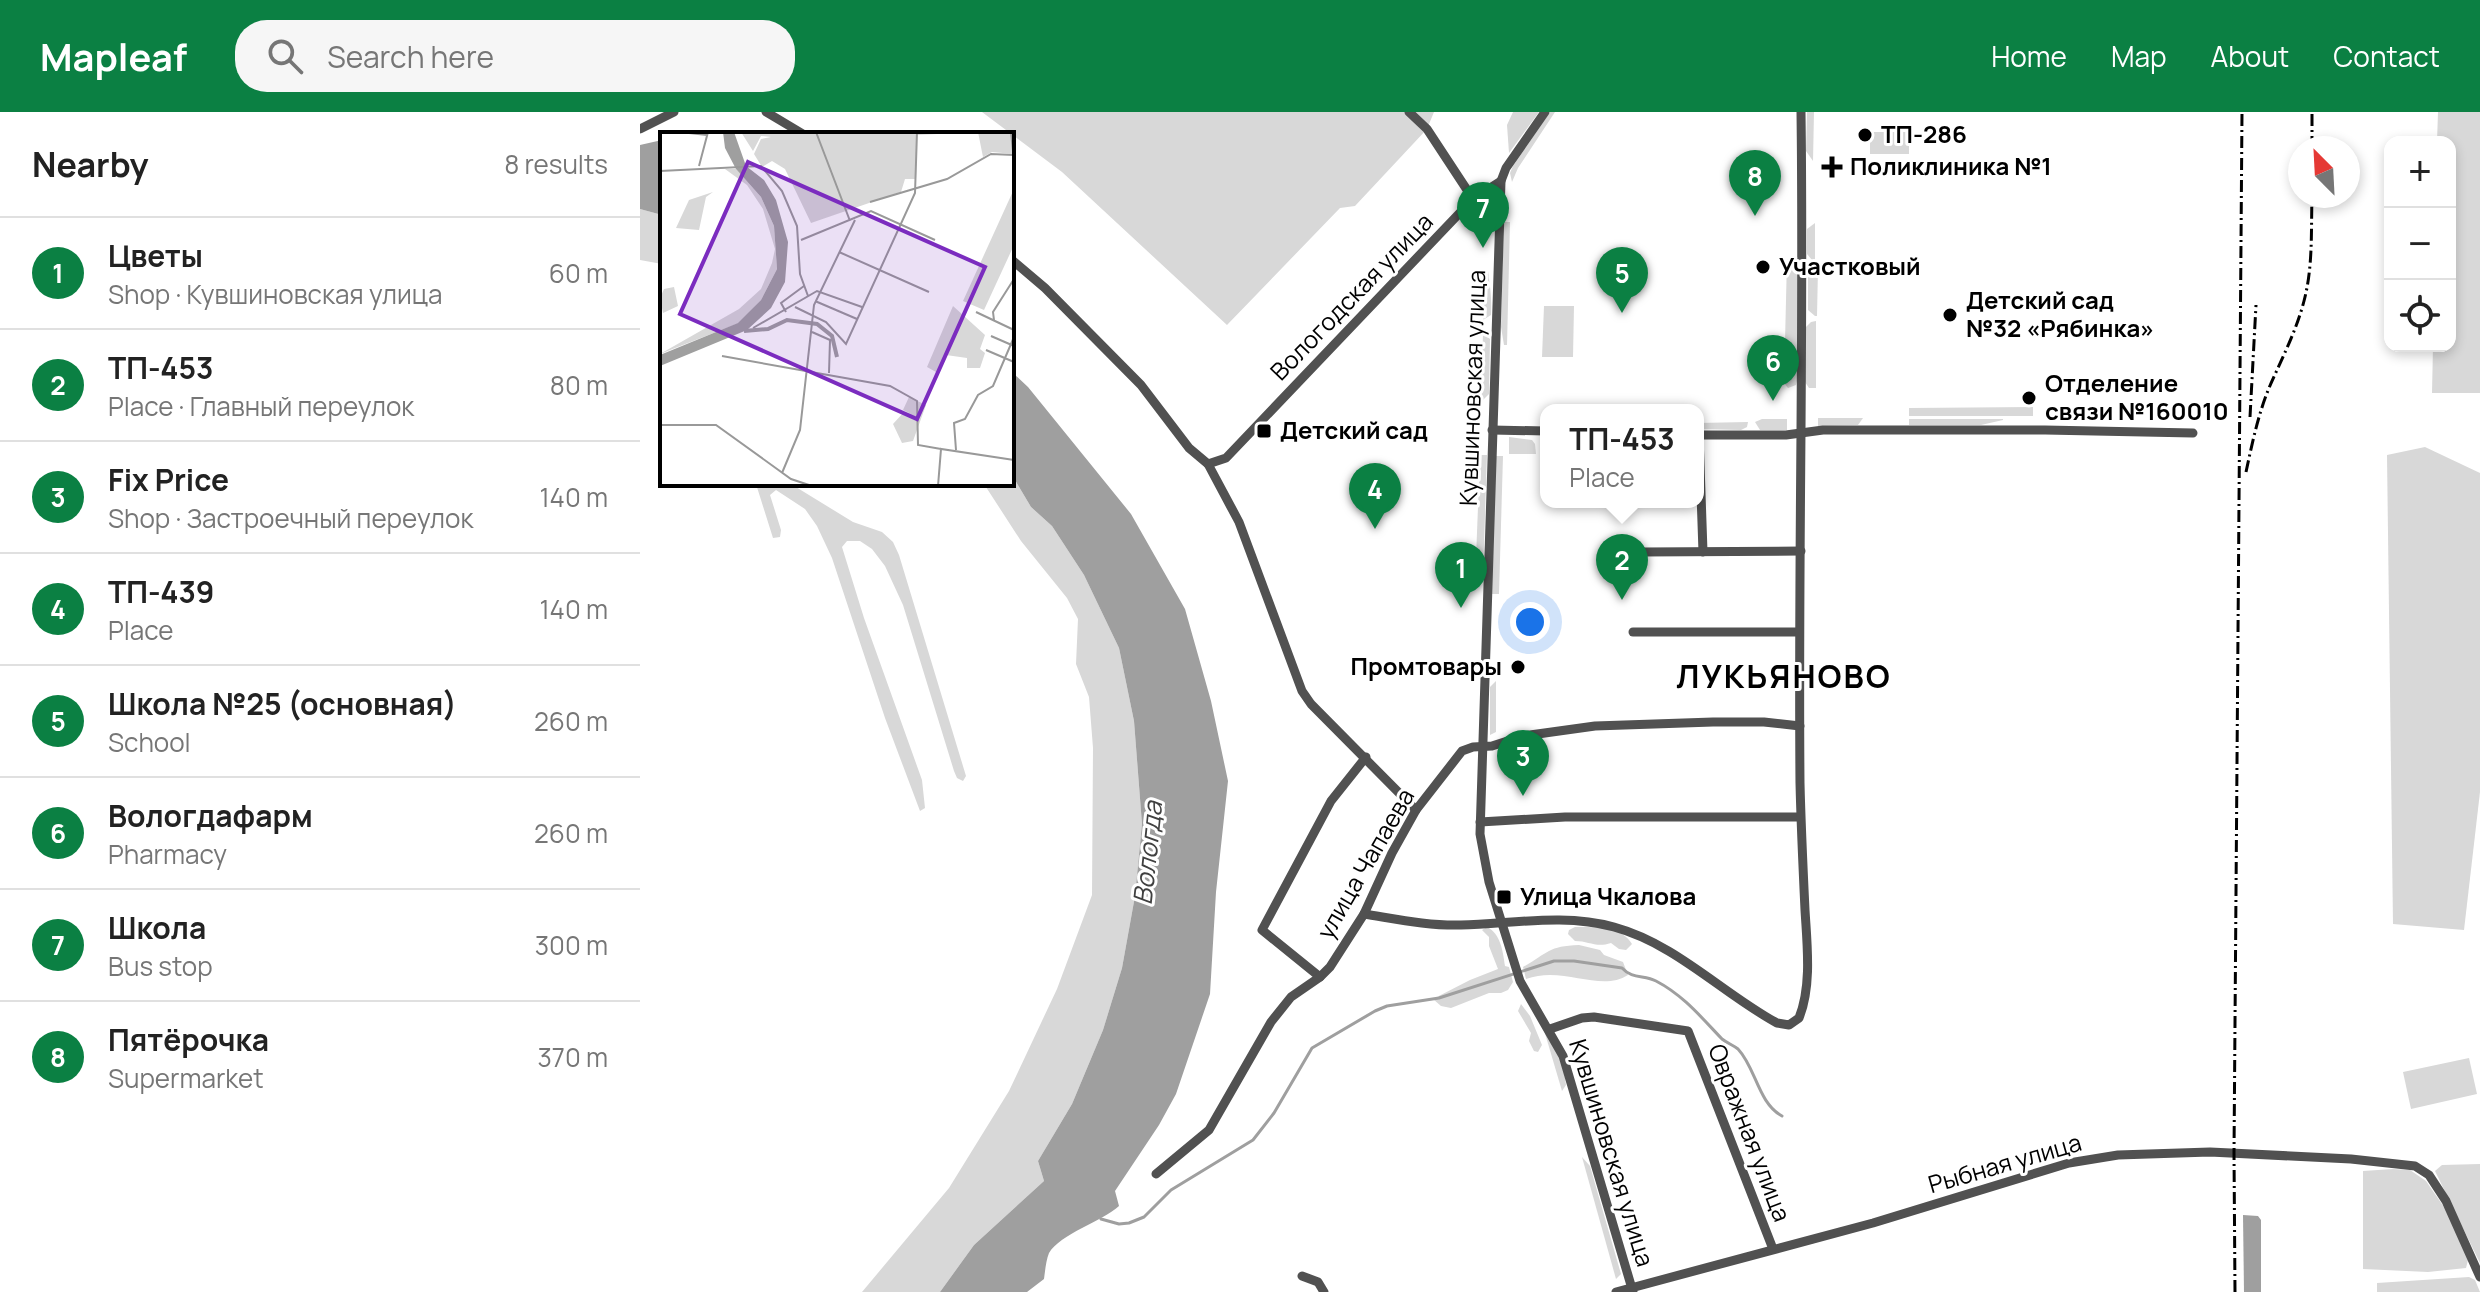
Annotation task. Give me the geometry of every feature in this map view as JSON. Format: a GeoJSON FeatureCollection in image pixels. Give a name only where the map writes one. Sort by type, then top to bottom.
{"type":"FeatureCollection","features":[{"type":"Feature","properties":{"kind":"street"},"geometry":{"type":"LineString","coordinates":[[640,129],[674,112]]}},
{"type":"Feature","properties":{"kind":"street"},"geometry":{"type":"LineString","coordinates":[[766,112],[800,132]]}},
{"type":"Feature","properties":{"kind":"street"},"geometry":{"type":"LineString","coordinates":[[1409,112],[1429,131],[1473,199]]}},
{"type":"Feature","properties":{"kind":"street","name":"Вологодская улица"},"geometry":{"type":"LineString","coordinates":[[1208,464],[1226,458],[1473,199],[1501,181],[1506,168],[1545,112]]}},
{"type":"Feature","properties":{"kind":"street"},"geometry":{"type":"LineString","coordinates":[[1364,914],[1460,925],[1539,920],[1582,923],[1625,931],[1674,954],[1777,1023],[1789,1025],[1799,1018],[1805,994],[1807,945],[1800,817],[1801,112]]}},
{"type":"Feature","properties":{"kind":"street","name":"Кувшиновская улица"},"geometry":{"type":"LineString","coordinates":[[1501,181],[1480,822],[1485,864],[1514,964],[1520,981],[1550,1029],[1567,1066],[1632,1290]]}},
{"type":"Feature","properties":{"kind":"street"},"geometry":{"type":"LineString","coordinates":[[1014,262],[1045,288],[1141,385],[1189,448],[1208,464],[1239,522],[1302,691],[1311,704],[1416,810]]}},
{"type":"Feature","properties":{"kind":"street"},"geometry":{"type":"LineString","coordinates":[[1492,430],[1540,431]]}},
{"type":"Feature","properties":{"kind":"street"},"geometry":{"type":"LineString","coordinates":[[1704,435],[1823,430],[2193,433]]}},
{"type":"Feature","properties":{"kind":"street"},"geometry":{"type":"LineString","coordinates":[[1701,508],[1703,552]]}},
{"type":"Feature","properties":{"kind":"street"},"geometry":{"type":"LineString","coordinates":[[1642,552],[1801,551]]}},
{"type":"Feature","properties":{"kind":"street"},"geometry":{"type":"LineString","coordinates":[[1633,632],[1799,632]]}},
{"type":"Feature","properties":{"kind":"street","name":"улица Чапаева"},"geometry":{"type":"LineString","coordinates":[[1156,1174],[1209,1130],[1271,1022],[1291,997],[1320,977],[1364,914],[1416,810],[1457,754],[1466,748],[1492,746],[1523,736],[1595,726],[1764,722],[1800,726]]}},
{"type":"Feature","properties":{"kind":"street"},"geometry":{"type":"LineString","coordinates":[[1320,977],[1262,930],[1331,801],[1366,757]]}},
{"type":"Feature","properties":{"kind":"street"},"geometry":{"type":"LineString","coordinates":[[1480,822],[1565,817],[1800,817]]}},
{"type":"Feature","properties":{"kind":"street","name":"Овражная улица"},"geometry":{"type":"LineString","coordinates":[[1550,1029],[1594,1017],[1688,1031],[1773,1249]]}},
{"type":"Feature","properties":{"kind":"street","name":"Рыбная улица"},"geometry":{"type":"LineString","coordinates":[[1616,1292],[1873,1223],[2069,1163],[2109,1156],[2210,1152],[2351,1159],[2415,1166],[2429,1175],[2437,1186],[2464,1236],[2480,1277]]}},
{"type":"Feature","properties":{"kind":"street"},"geometry":{"type":"LineString","coordinates":[[1302,1276],[1318,1282],[1324,1292]]}},
{"type":"Feature","properties":{"kind":"shaded area"},"geometry":{"type":"Polygon","coordinates":[[[982,112],[1434,112],[1427,129],[1355,206],[1340,208],[1227,325],[1062,172],[1014,136],[1014,132],[1009,132],[982,112]]]}},
{"type":"Feature","properties":{"kind":"shaded area"},"geometry":{"type":"Polygon","coordinates":[[[1513,112],[1539,112],[1509,153],[1507,125],[1513,112]]]}},
{"type":"Feature","properties":{"kind":"shaded area"},"geometry":{"type":"Polygon","coordinates":[[[1550,112],[1555,112],[1512,182],[1510,173],[1513,166],[1550,112]]]}},
{"type":"Feature","properties":{"kind":"shaded area"},"geometry":{"type":"Polygon","coordinates":[[[1807,112],[1814,112],[1813,161],[1806,151],[1807,112]]]}},
{"type":"Feature","properties":{"kind":"shaded area"},"geometry":{"type":"Polygon","coordinates":[[[2438,112],[2480,112],[2480,393],[2432,393],[2433,352],[2456,352],[2456,136],[2437,136],[2438,112]]]}},
{"type":"Feature","properties":{"kind":"shaded area"},"geometry":{"type":"Polygon","coordinates":[[[1870,132],[1909,132],[1909,154],[1870,154],[1870,132]]]}},
{"type":"Feature","properties":{"kind":"shaded area"},"geometry":{"type":"Polygon","coordinates":[[[640,209],[660,214],[660,264],[640,260],[640,209]]]}},
{"type":"Feature","properties":{"kind":"shaded area"},"geometry":{"type":"Polygon","coordinates":[[[1504,222],[1510,222],[1507,345],[1504,345],[1501,327],[1504,222]]]}},
{"type":"Feature","properties":{"kind":"shaded area"},"geometry":{"type":"Polygon","coordinates":[[[1815,223],[1815,260],[1812,260],[1807,254],[1807,229],[1815,223]]]}},
{"type":"Feature","properties":{"kind":"shaded area"},"geometry":{"type":"Polygon","coordinates":[[[1787,259],[1797,261],[1799,265],[1797,381],[1796,385],[1788,388],[1784,383],[1787,259]]]}},
{"type":"Feature","properties":{"kind":"shaded area"},"geometry":{"type":"Polygon","coordinates":[[[1818,268],[1815,316],[1808,310],[1808,274],[1811,269],[1818,268]]]}},
{"type":"Feature","properties":{"kind":"shaded area"},"geometry":{"type":"Polygon","coordinates":[[[1485,270],[1488,271],[1491,293],[1491,315],[1483,320],[1485,270]]]}},
{"type":"Feature","properties":{"kind":"shaded area"},"geometry":{"type":"Polygon","coordinates":[[[1544,306],[1574,306],[1573,357],[1542,357],[1544,306]]]}},
{"type":"Feature","properties":{"kind":"shaded area"},"geometry":{"type":"Polygon","coordinates":[[[1816,321],[1816,388],[1809,388],[1805,382],[1806,327],[1816,321]]]}},
{"type":"Feature","properties":{"kind":"shaded area"},"geometry":{"type":"Polygon","coordinates":[[[1483,333],[1490,339],[1489,394],[1481,402],[1483,333]]]}},
{"type":"Feature","properties":{"kind":"shaded area"},"geometry":{"type":"Polygon","coordinates":[[[2033,407],[2033,416],[1909,416],[1909,408],[2033,407]]]}},
{"type":"Feature","properties":{"kind":"shaded area"},"geometry":{"type":"Polygon","coordinates":[[[1818,418],[1863,418],[1858,425],[1818,426],[1818,418]]]}},
{"type":"Feature","properties":{"kind":"shaded area"},"geometry":{"type":"Polygon","coordinates":[[[1787,419],[1787,430],[1760,430],[1755,422],[1787,419]]]}},
{"type":"Feature","properties":{"kind":"shaded area"},"geometry":{"type":"Polygon","coordinates":[[[1909,419],[2003,420],[1981,425],[1909,425],[1909,419]]]}},
{"type":"Feature","properties":{"kind":"shaded area"},"geometry":{"type":"Polygon","coordinates":[[[1748,422],[1747,427],[1741,430],[1704,429],[1704,423],[1748,422]]]}},
{"type":"Feature","properties":{"kind":"shaded area"},"geometry":{"type":"Polygon","coordinates":[[[1509,437],[1532,440],[1536,454],[1509,454],[1509,437]]]}},
{"type":"Feature","properties":{"kind":"shaded area"},"geometry":{"type":"Polygon","coordinates":[[[2425,447],[2480,473],[2480,792],[2464,930],[2393,924],[2387,455],[2425,447]]]}},
{"type":"Feature","properties":{"kind":"shaded area"},"geometry":{"type":"Polygon","coordinates":[[[1480,455],[1487,455],[1483,575],[1475,584],[1480,455]]]}},
{"type":"Feature","properties":{"kind":"shaded area"},"geometry":{"type":"Polygon","coordinates":[[[1495,456],[1503,456],[1499,594],[1491,594],[1495,456]]]}},
{"type":"Feature","properties":{"kind":"shaded area"},"geometry":{"type":"Polygon","coordinates":[[[1014,478],[1031,507],[1052,526],[1084,575],[1119,648],[1134,721],[1142,824],[1135,896],[1122,968],[1103,1030],[1072,1104],[1038,1161],[1044,1181],[974,1245],[940,1292],[862,1292],[949,1188],[1009,1091],[1057,989],[1092,895],[1093,748],[1089,697],[1076,664],[1078,619],[1067,598],[1021,541],[985,486],[1014,486],[1014,478]]]}},
{"type":"Feature","properties":{"kind":"shaded area"},"geometry":{"type":"Polygon","coordinates":[[[757,486],[794,486],[853,522],[882,532],[893,542],[966,776],[963,781],[957,778],[954,771],[903,605],[885,566],[872,549],[860,541],[847,541],[842,547],[922,780],[925,808],[920,811],[885,718],[832,558],[805,509],[776,490],[770,495],[781,530],[780,537],[773,538],[757,486]]]}},
{"type":"Feature","properties":{"kind":"shaded area"},"geometry":{"type":"Polygon","coordinates":[[[1496,681],[1496,732],[1490,735],[1490,687],[1496,681]]]}},
{"type":"Feature","properties":{"kind":"shaded area"},"geometry":{"type":"Polygon","coordinates":[[[1487,927],[1498,939],[1513,982],[1508,990],[1501,993],[1489,993],[1451,1008],[1441,1006],[1433,999],[1498,969],[1489,946],[1489,937],[1482,930],[1487,927]]]}},
{"type":"Feature","properties":{"kind":"shaded area"},"geometry":{"type":"Polygon","coordinates":[[[1575,927],[1615,931],[1632,944],[1626,950],[1611,943],[1597,945],[1575,941],[1568,934],[1575,927]]]}},
{"type":"Feature","properties":{"kind":"shaded area"},"geometry":{"type":"Polygon","coordinates":[[[1579,945],[1600,950],[1604,955],[1623,962],[1628,975],[1605,981],[1554,975],[1526,979],[1523,967],[1554,949],[1579,945]]]}},
{"type":"Feature","properties":{"kind":"shaded area"},"geometry":{"type":"Polygon","coordinates":[[[1521,1004],[1530,1016],[1542,1045],[1538,1052],[1534,1051],[1529,1041],[1531,1033],[1518,1011],[1521,1004]]]}},
{"type":"Feature","properties":{"kind":"shaded area"},"geometry":{"type":"Polygon","coordinates":[[[1544,1030],[1563,1070],[1566,1085],[1562,1091],[1544,1030]]]}},
{"type":"Feature","properties":{"kind":"shaded area"},"geometry":{"type":"Polygon","coordinates":[[[2469,1058],[2477,1094],[2411,1109],[2403,1072],[2469,1058]]]}},
{"type":"Feature","properties":{"kind":"shaded area"},"geometry":{"type":"Polygon","coordinates":[[[1582,1157],[1590,1166],[1621,1274],[1616,1279],[1582,1157]]]}},
{"type":"Feature","properties":{"kind":"shaded area"},"geometry":{"type":"Polygon","coordinates":[[[2480,1164],[2480,1263],[2435,1171],[2442,1165],[2480,1164]]]}},
{"type":"Feature","properties":{"kind":"shaded area"},"geometry":{"type":"Polygon","coordinates":[[[2410,1170],[2426,1181],[2446,1210],[2468,1260],[2466,1268],[2428,1272],[2363,1269],[2363,1171],[2410,1170]]]}},
{"type":"Feature","properties":{"kind":"shaded area"},"geometry":{"type":"Polygon","coordinates":[[[2469,1277],[2475,1280],[2480,1292],[2377,1292],[2377,1283],[2469,1277]]]}},
{"type":"Feature","properties":{"kind":"water"},"geometry":{"type":"Polygon","coordinates":[[[660,140],[660,214],[640,209],[640,145],[660,140]]]}},
{"type":"Feature","properties":{"kind":"water","name":"Вологда"},"geometry":{"type":"Polygon","coordinates":[[[1014,374],[1131,514],[1185,609],[1211,701],[1228,781],[1216,892],[1210,994],[1176,1094],[1115,1191],[1119,1206],[1055,1246],[1048,1256],[1044,1279],[1027,1292],[940,1292],[974,1245],[1044,1181],[1038,1161],[1072,1104],[1103,1030],[1122,968],[1135,896],[1142,824],[1134,721],[1119,648],[1084,575],[1052,526],[1031,507],[1014,478],[1014,374]]]}},
{"type":"Feature","properties":{"kind":"water"},"geometry":{"type":"Polygon","coordinates":[[[2243,1215],[2258,1216],[2261,1220],[2261,1292],[2244,1292],[2243,1215]]]}},
{"type":"Feature","properties":{"kind":"waterway"},"geometry":{"type":"LineString","coordinates":[[1101,1219],[1119,1224],[1144,1217],[1171,1190],[1253,1140],[1274,1113],[1312,1048],[1375,1011],[1387,1006],[1439,998],[1554,961],[1622,968],[1630,974],[1652,979],[1675,993],[1722,1039],[1738,1049],[1762,1094],[1782,1116]]}},
{"type":"Feature","properties":{"kind":"railway"},"geometry":{"type":"LineString","coordinates":[[2235,1292],[2242,112]]}},
{"type":"Feature","properties":{"kind":"railway"},"geometry":{"type":"LineString","coordinates":[[2312,112],[2312,136]]}},
{"type":"Feature","properties":{"kind":"railway"},"geometry":{"type":"LineString","coordinates":[[2246,472],[2265,398],[2293,335],[2304,301],[2310,262],[2312,208]]}},
{"type":"Feature","properties":{"kind":"railway"},"geometry":{"type":"LineString","coordinates":[[2250,417],[2256,305]]}},
{"type":"Feature","properties":{"kind":"place","name":"ТП-286"},"geometry":{"type":"Point","coordinates":[1865,135]}},
{"type":"Feature","properties":{"kind":"place","name":"Поликлиника №1"},"geometry":{"type":"Point","coordinates":[1832,167]}},
{"type":"Feature","properties":{"kind":"place","name":"Пятёрочка"},"geometry":{"type":"Point","coordinates":[1755,216]}},
{"type":"Feature","properties":{"kind":"place","name":"Школа"},"geometry":{"type":"Point","coordinates":[1483,248]}},
{"type":"Feature","properties":{"kind":"place","name":"Участковый"},"geometry":{"type":"Point","coordinates":[1763,267]}},
{"type":"Feature","properties":{"kind":"place","name":"Школа №25 (основная)"},"geometry":{"type":"Point","coordinates":[1622,313]}},
{"type":"Feature","properties":{"kind":"place","name":"Детский сад №32 «Рябинка»"},"geometry":{"type":"Point","coordinates":[1950,315]}},
{"type":"Feature","properties":{"kind":"place","name":"Отделение связи №160010"},"geometry":{"type":"Point","coordinates":[2029,398]}},
{"type":"Feature","properties":{"kind":"place","name":"Вологдафарм"},"geometry":{"type":"Point","coordinates":[1773,401]}},
{"type":"Feature","properties":{"kind":"place","name":"Детский сад"},"geometry":{"type":"Point","coordinates":[1264,431]}},
{"type":"Feature","properties":{"kind":"place","name":"ТП-439"},"geometry":{"type":"Point","coordinates":[1375,529]}},
{"type":"Feature","properties":{"kind":"place","name":"ТП-453"},"geometry":{"type":"Point","coordinates":[1622,600]}},
{"type":"Feature","properties":{"kind":"place","name":"Цветы"},"geometry":{"type":"Point","coordinates":[1461,608]}},
{"type":"Feature","properties":{"kind":"place","name":"Промтовары"},"geometry":{"type":"Point","coordinates":[1518,667]}},
{"type":"Feature","properties":{"kind":"place","name":"Fix Price"},"geometry":{"type":"Point","coordinates":[1523,796]}},
{"type":"Feature","properties":{"kind":"place","name":"Улица Чкалова"},"geometry":{"type":"Point","coordinates":[1504,897]}},
{"type":"Feature","properties":{"kind":"district","name":"ЛУКЬЯНОВО"},"geometry":{"type":"Point","coordinates":[1784,677]}}]}
